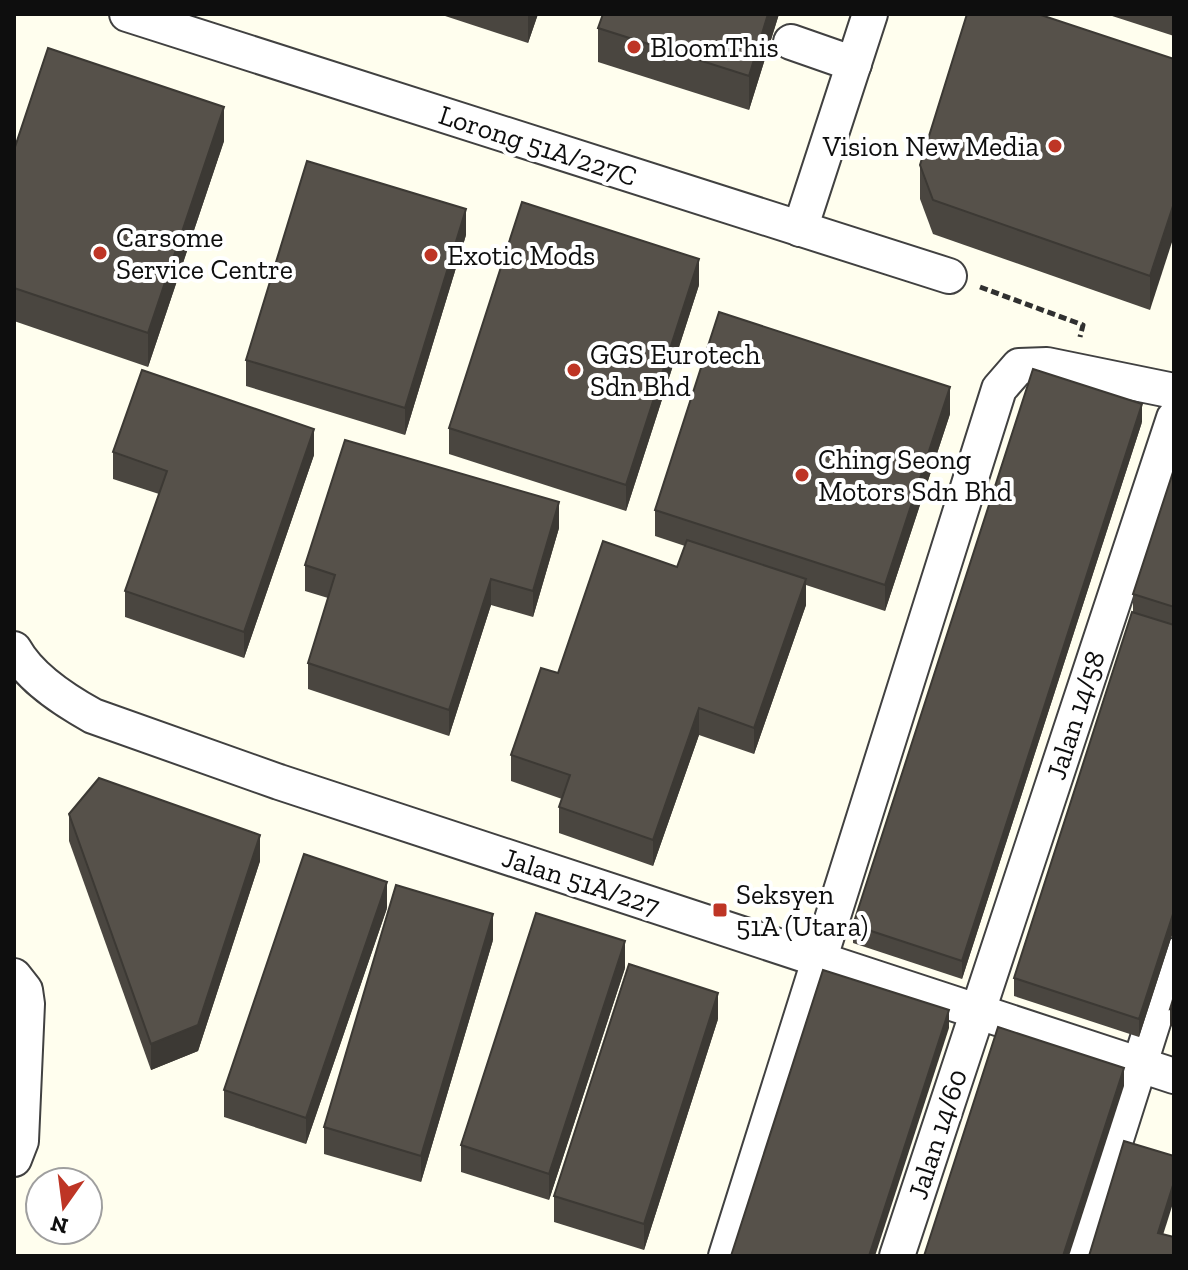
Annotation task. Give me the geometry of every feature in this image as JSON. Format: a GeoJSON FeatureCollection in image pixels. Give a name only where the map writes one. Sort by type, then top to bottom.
{"type":"FeatureCollection","features":[{"type":"Feature","properties":{"kind":"street","name":"Lorong 51A/227C"},"geometry":{"type":"LineString","coordinates":[[127,14],[949,276]]}},
{"type":"Feature","properties":{"kind":"street"},"geometry":{"type":"LineString","coordinates":[[800,229],[870,14]]}},
{"type":"Feature","properties":{"kind":"street"},"geometry":{"type":"LineString","coordinates":[[791,42],[854,64]]}},
{"type":"Feature","properties":{"kind":"street"},"geometry":{"type":"LineString","coordinates":[[726,1256],[999,389],[1019,366],[1047,365],[1174,391]]}},
{"type":"Feature","properties":{"kind":"street","name":"Jalan 14/58"},"geometry":{"type":"LineString","coordinates":[[976,1011],[1122,619],[1174,418]]}},
{"type":"Feature","properties":{"kind":"street","name":"Jalan 51A/227"},"geometry":{"type":"LineString","coordinates":[[14,649],[38,678],[93,716],[270,779],[1164,1073]]}},
{"type":"Feature","properties":{"kind":"street"},"geometry":{"type":"LineString","coordinates":[[1079,1256],[1164,1073],[1174,956]]}},
{"type":"Feature","properties":{"kind":"street"},"geometry":{"type":"LineString","coordinates":[[14,976],[25,990],[27,1004],[21,1141],[14,1159]]}},
{"type":"Feature","properties":{"kind":"street","name":"Jalan 14/60"},"geometry":{"type":"LineString","coordinates":[[897,1256],[976,1011]]}},
{"type":"Feature","properties":{"kind":"path"},"geometry":{"type":"LineString","coordinates":[[949,276],[1083,325],[1073,370]]}},
{"type":"Feature","properties":{"kind":"building"},"geometry":{"type":"Polygon","coordinates":[[[603,14],[768,14],[749,76],[598,28],[603,14]]]}},
{"type":"Feature","properties":{"kind":"building","name":"Vision New Media"},"geometry":{"type":"Polygon","coordinates":[[[967,14],[1038,14],[1174,59],[1174,203],[1150,276],[933,200],[920,165],[967,14]]]}},
{"type":"Feature","properties":{"kind":"building","name":"Carsome Service Centre"},"geometry":{"type":"Polygon","coordinates":[[[48,48],[224,107],[148,333],[14,288],[14,150],[48,48]]]}},
{"type":"Feature","properties":{"kind":"building"},"geometry":{"type":"Polygon","coordinates":[[[307,161],[466,209],[405,408],[246,360],[307,161]]]}},
{"type":"Feature","properties":{"kind":"building","name":"GGS Eurotech Sdn Bhd"},"geometry":{"type":"Polygon","coordinates":[[[522,202],[699,259],[626,485],[449,428],[522,202]]]}},
{"type":"Feature","properties":{"kind":"building","name":"Ching Seong Motors Sdn Bhd"},"geometry":{"type":"Polygon","coordinates":[[[719,312],[950,387],[885,585],[655,510],[719,312]]]}},
{"type":"Feature","properties":{"kind":"building"},"geometry":{"type":"Polygon","coordinates":[[[1033,369],[1142,404],[962,961],[853,925],[1033,369]]]}},
{"type":"Feature","properties":{"kind":"building"},"geometry":{"type":"Polygon","coordinates":[[[142,370],[314,429],[244,632],[125,591],[167,471],[113,452],[142,370]]]}},
{"type":"Feature","properties":{"kind":"building"},"geometry":{"type":"Polygon","coordinates":[[[345,440],[559,502],[533,591],[491,579],[449,710],[308,663],[335,575],[305,565],[345,440]]]}},
{"type":"Feature","properties":{"kind":"building"},"geometry":{"type":"Polygon","coordinates":[[[1174,469],[1174,607],[1133,594],[1174,469]]]}},
{"type":"Feature","properties":{"kind":"building"},"geometry":{"type":"Polygon","coordinates":[[[687,540],[806,579],[754,728],[699,708],[653,840],[559,807],[570,775],[511,755],[541,668],[558,673],[603,541],[677,567],[687,540]]]}},
{"type":"Feature","properties":{"kind":"building"},"geometry":{"type":"Polygon","coordinates":[[[1132,612],[1174,625],[1174,911],[1139,1019],[1014,978],[1132,612]]]}},
{"type":"Feature","properties":{"kind":"building"},"geometry":{"type":"Polygon","coordinates":[[[99,778],[260,835],[198,1025],[151,1044],[69,814],[99,778]]]}},
{"type":"Feature","properties":{"kind":"building"},"geometry":{"type":"Polygon","coordinates":[[[304,854],[387,882],[306,1118],[224,1090],[304,854]]]}},
{"type":"Feature","properties":{"kind":"building"},"geometry":{"type":"Polygon","coordinates":[[[396,885],[493,914],[421,1156],[324,1127],[396,885]]]}},
{"type":"Feature","properties":{"kind":"building"},"geometry":{"type":"Polygon","coordinates":[[[536,913],[625,941],[549,1174],[461,1145],[536,913]]]}},
{"type":"Feature","properties":{"kind":"building"},"geometry":{"type":"Polygon","coordinates":[[[629,964],[718,993],[644,1224],[554,1196],[629,964]]]}},
{"type":"Feature","properties":{"kind":"building"},"geometry":{"type":"Polygon","coordinates":[[[823,970],[949,1010],[869,1256],[731,1256],[823,970]]]}},
{"type":"Feature","properties":{"kind":"building"},"geometry":{"type":"Polygon","coordinates":[[[998,1027],[1124,1068],[1063,1256],[924,1256],[998,1027]]]}},
{"type":"Feature","properties":{"kind":"building"},"geometry":{"type":"Polygon","coordinates":[[[1124,1141],[1174,1156],[1174,1182],[1158,1233],[1174,1237],[1174,1256],[1089,1256],[1124,1141]]]}},
{"type":"Feature","properties":{"kind":"place","name":"BloomThis"},"geometry":{"type":"Point","coordinates":[634,47]}},
{"type":"Feature","properties":{"kind":"place","name":"Vision New Media"},"geometry":{"type":"Point","coordinates":[1055,146]}},
{"type":"Feature","properties":{"kind":"place","name":"Carsome Service Centre"},"geometry":{"type":"Point","coordinates":[100,253]}},
{"type":"Feature","properties":{"kind":"place","name":"Exotic Mods"},"geometry":{"type":"Point","coordinates":[431,255]}},
{"type":"Feature","properties":{"kind":"place","name":"GGS Eurotech Sdn Bhd"},"geometry":{"type":"Point","coordinates":[574,370]}},
{"type":"Feature","properties":{"kind":"place","name":"Ching Seong Motors Sdn Bhd"},"geometry":{"type":"Point","coordinates":[802,475]}},
{"type":"Feature","properties":{"kind":"place","name":"Seksyen 51A (Utara)"},"geometry":{"type":"Point","coordinates":[720,910]}}]}
